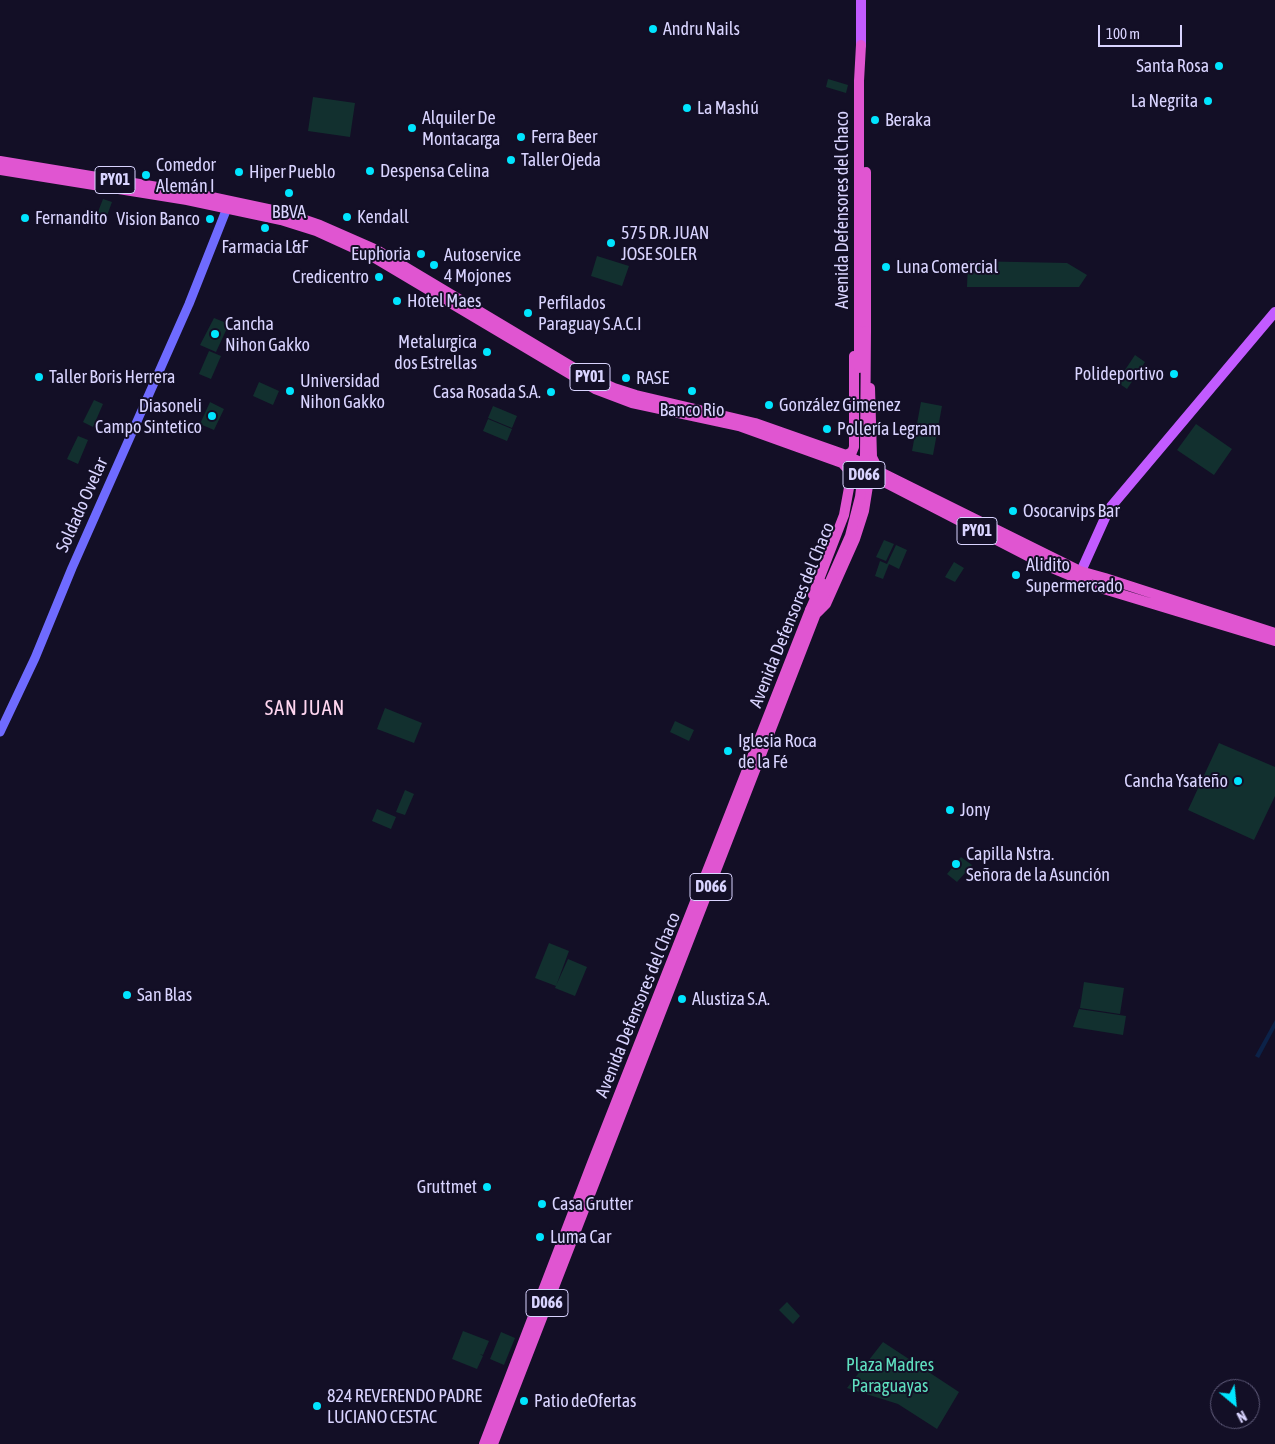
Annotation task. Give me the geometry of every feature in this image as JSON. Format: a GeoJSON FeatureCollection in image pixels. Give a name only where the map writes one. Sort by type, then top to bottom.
{"type":"FeatureCollection","features":[{"type":"Feature","properties":{"kind":"highway","name":"Avenida Defensores del Chaco"},"geometry":{"type":"LineString","coordinates":[[484,1444],[598,1163],[814,611],[844,533],[854,496],[860,445],[866,191],[864,81],[861,45]]}},
{"type":"Feature","properties":{"kind":"highway","name":"PY01"},"geometry":{"type":"LineString","coordinates":[[0,161],[188,192],[298,225],[373,257],[582,382],[616,398],[739,426],[844,459],[861,466],[1047,566],[1079,575],[1106,578],[1275,632]]}},
{"type":"Feature","properties":{"kind":"highway","name":"PY01"},"geometry":{"type":"LineString","coordinates":[[0,170],[187,200],[228,204]]}},
{"type":"Feature","properties":{"kind":"highway"},"geometry":{"type":"LineString","coordinates":[[862,315],[870,345],[871,446],[873,460],[879,476],[870,483],[866,492],[864,511],[855,539],[826,604],[814,611],[811,600],[844,515],[849,489],[851,474],[844,459],[852,452],[854,447],[854,353],[862,315]]}},
{"type":"Feature","properties":{"kind":"highway"},"geometry":{"type":"LineString","coordinates":[[854,447],[857,451],[863,452],[869,450],[871,446]]}},
{"type":"Feature","properties":{"kind":"highway"},"geometry":{"type":"LineString","coordinates":[[849,489],[853,485],[858,484],[863,485],[866,492]]}},
{"type":"Feature","properties":{"kind":"highway","name":"PY01"},"geometry":{"type":"LineString","coordinates":[[1079,575],[1097,587],[1275,641]]}},
{"type":"Feature","properties":{"kind":"highway","name":"Avenida Defensores del Chaco"},"geometry":{"type":"LineString","coordinates":[[493,1444],[585,1206],[598,1163]]}},
{"type":"Feature","properties":{"kind":"main road","name":"Avenida Defensores del Chaco"},"geometry":{"type":"LineString","coordinates":[[860,0],[861,45]]}},
{"type":"Feature","properties":{"kind":"main road","name":"Soldado Ovelar"},"geometry":{"type":"LineString","coordinates":[[0,732],[36,658],[72,568],[189,304],[228,204]]}},
{"type":"Feature","properties":{"kind":"main road"},"geometry":{"type":"LineString","coordinates":[[1079,575],[1108,509],[1275,312]]}},
{"type":"Feature","properties":{"kind":"main road"},"geometry":{"type":"LineString","coordinates":[[1218,381],[1224,378],[1275,320]]}},
{"type":"Feature","properties":{"kind":"green space"},"geometry":{"type":"Polygon","coordinates":[[[828,79],[848,85],[846,93],[826,87],[828,79]]]}},
{"type":"Feature","properties":{"kind":"green space"},"geometry":{"type":"Polygon","coordinates":[[[313,97],[355,103],[350,137],[308,131],[313,97]]]}},
{"type":"Feature","properties":{"kind":"green space"},"geometry":{"type":"Polygon","coordinates":[[[103,199],[112,202],[105,221],[96,217],[103,199]]]}},
{"type":"Feature","properties":{"kind":"green space"},"geometry":{"type":"Polygon","coordinates":[[[597,256],[629,266],[622,286],[591,276],[597,256]]]}},
{"type":"Feature","properties":{"kind":"green space"},"geometry":{"type":"Polygon","coordinates":[[[968,261],[1067,263],[1087,275],[1079,287],[967,287],[968,261]]]}},
{"type":"Feature","properties":{"kind":"green space","name":"Cancha Nihon Gakko"},"geometry":{"type":"Polygon","coordinates":[[[214,318],[229,324],[216,352],[200,345],[214,318]]]}},
{"type":"Feature","properties":{"kind":"green space"},"geometry":{"type":"Polygon","coordinates":[[[209,351],[221,356],[211,379],[199,374],[209,351]]]}},
{"type":"Feature","properties":{"kind":"green space"},"geometry":{"type":"Polygon","coordinates":[[[1135,355],[1145,362],[1127,389],[1117,382],[1135,355]]]}},
{"type":"Feature","properties":{"kind":"green space"},"geometry":{"type":"Polygon","coordinates":[[[259,382],[279,391],[273,405],[253,396],[259,382]]]}},
{"type":"Feature","properties":{"kind":"green space"},"geometry":{"type":"Polygon","coordinates":[[[94,400],[103,404],[93,427],[83,422],[94,400]]]}},
{"type":"Feature","properties":{"kind":"green space","name":"Diasoneli Campo Sintetico"},"geometry":{"type":"Polygon","coordinates":[[[210,402],[224,409],[214,430],[200,424],[210,402]]]}},
{"type":"Feature","properties":{"kind":"green space"},"geometry":{"type":"Polygon","coordinates":[[[921,402],[942,406],[933,455],[912,451],[921,402]]]}},
{"type":"Feature","properties":{"kind":"green space"},"geometry":{"type":"Polygon","coordinates":[[[493,406],[517,416],[512,428],[488,418],[493,406]]]}},
{"type":"Feature","properties":{"kind":"green space"},"geometry":{"type":"Polygon","coordinates":[[[488,419],[512,429],[507,441],[483,431],[488,419]]]}},
{"type":"Feature","properties":{"kind":"green space"},"geometry":{"type":"Polygon","coordinates":[[[1196,424],[1232,449],[1214,475],[1177,450],[1196,424]]]}},
{"type":"Feature","properties":{"kind":"green space"},"geometry":{"type":"Polygon","coordinates":[[[78,436],[88,440],[78,464],[67,459],[78,436]]]}},
{"type":"Feature","properties":{"kind":"green space"},"geometry":{"type":"Polygon","coordinates":[[[884,540],[894,544],[886,561],[876,557],[884,540]]]}},
{"type":"Feature","properties":{"kind":"green space"},"geometry":{"type":"Polygon","coordinates":[[[896,545],[907,550],[899,569],[889,564],[883,579],[875,576],[880,561],[887,564],[896,545]]]}},
{"type":"Feature","properties":{"kind":"green space"},"geometry":{"type":"Polygon","coordinates":[[[954,562],[964,568],[955,582],[945,577],[954,562]]]}},
{"type":"Feature","properties":{"kind":"green space"},"geometry":{"type":"Polygon","coordinates":[[[385,708],[422,723],[414,743],[377,729],[385,708]]]}},
{"type":"Feature","properties":{"kind":"green space"},"geometry":{"type":"Polygon","coordinates":[[[675,721],[694,730],[689,741],[670,732],[675,721]]]}},
{"type":"Feature","properties":{"kind":"green space","name":"Cancha Ysateño"},"geometry":{"type":"Polygon","coordinates":[[[1219,743],[1275,767],[1275,796],[1254,840],[1188,810],[1219,743]]]}},
{"type":"Feature","properties":{"kind":"green space"},"geometry":{"type":"Polygon","coordinates":[[[405,790],[414,794],[405,815],[396,812],[405,790]]]}},
{"type":"Feature","properties":{"kind":"green space"},"geometry":{"type":"Polygon","coordinates":[[[377,809],[396,817],[391,829],[372,821],[377,809]]]}},
{"type":"Feature","properties":{"kind":"green space"},"geometry":{"type":"Polygon","coordinates":[[[961,857],[972,865],[957,882],[947,874],[961,857]]]}},
{"type":"Feature","properties":{"kind":"green space"},"geometry":{"type":"Polygon","coordinates":[[[549,943],[569,951],[556,986],[535,978],[549,943]]]}},
{"type":"Feature","properties":{"kind":"green space"},"geometry":{"type":"Polygon","coordinates":[[[568,959],[587,967],[575,996],[555,988],[568,959]]]}},
{"type":"Feature","properties":{"kind":"green space"},"geometry":{"type":"Polygon","coordinates":[[[1084,982],[1124,988],[1120,1014],[1080,1008],[1084,982]]]}},
{"type":"Feature","properties":{"kind":"green space"},"geometry":{"type":"Polygon","coordinates":[[[1079,1009],[1126,1016],[1123,1035],[1073,1027],[1079,1009]]]}},
{"type":"Feature","properties":{"kind":"green space"},"geometry":{"type":"Polygon","coordinates":[[[787,1302],[800,1316],[793,1324],[779,1310],[787,1302]]]}},
{"type":"Feature","properties":{"kind":"green space"},"geometry":{"type":"Polygon","coordinates":[[[463,1331],[489,1341],[483,1355],[480,1354],[483,1356],[477,1369],[452,1359],[463,1331]]]}},
{"type":"Feature","properties":{"kind":"green space"},"geometry":{"type":"Polygon","coordinates":[[[501,1332],[515,1338],[504,1365],[490,1359],[501,1332]]]}},
{"type":"Feature","properties":{"kind":"green space","name":"Plaza Madres Paraguayas"},"geometry":{"type":"Polygon","coordinates":[[[883,1342],[959,1392],[937,1429],[898,1404],[847,1388],[883,1342]]]}},
{"type":"Feature","properties":{"kind":"water"},"geometry":{"type":"Polygon","coordinates":[[[1275,1020],[1275,1028],[1259,1058],[1255,1056],[1275,1020]]]}},
{"type":"Feature","properties":{"kind":"place","name":"Andru Nails"},"geometry":{"type":"Point","coordinates":[653,29]}},
{"type":"Feature","properties":{"kind":"place","name":"Santa Rosa"},"geometry":{"type":"Point","coordinates":[1219,66]}},
{"type":"Feature","properties":{"kind":"place","name":"La Negrita"},"geometry":{"type":"Point","coordinates":[1208,101]}},
{"type":"Feature","properties":{"kind":"place","name":"La Mashú"},"geometry":{"type":"Point","coordinates":[687,108]}},
{"type":"Feature","properties":{"kind":"place","name":"Beraka"},"geometry":{"type":"Point","coordinates":[875,120]}},
{"type":"Feature","properties":{"kind":"place","name":"Alquiler De Montacarga"},"geometry":{"type":"Point","coordinates":[412,128]}},
{"type":"Feature","properties":{"kind":"place","name":"Ferra Beer"},"geometry":{"type":"Point","coordinates":[521,137]}},
{"type":"Feature","properties":{"kind":"place","name":"Taller Ojeda"},"geometry":{"type":"Point","coordinates":[511,160]}},
{"type":"Feature","properties":{"kind":"place","name":"Despensa Celina"},"geometry":{"type":"Point","coordinates":[370,171]}},
{"type":"Feature","properties":{"kind":"place","name":"Hiper Pueblo"},"geometry":{"type":"Point","coordinates":[239,172]}},
{"type":"Feature","properties":{"kind":"place","name":"Comedor Alemán I"},"geometry":{"type":"Point","coordinates":[146,175]}},
{"type":"Feature","properties":{"kind":"place","name":"BBVA"},"geometry":{"type":"Point","coordinates":[289,193]}},
{"type":"Feature","properties":{"kind":"place","name":"Kendall"},"geometry":{"type":"Point","coordinates":[347,217]}},
{"type":"Feature","properties":{"kind":"place","name":"Fernandito"},"geometry":{"type":"Point","coordinates":[25,218]}},
{"type":"Feature","properties":{"kind":"place","name":"Vision Banco"},"geometry":{"type":"Point","coordinates":[210,219]}},
{"type":"Feature","properties":{"kind":"place","name":"Farmacia L&F"},"geometry":{"type":"Point","coordinates":[265,228]}},
{"type":"Feature","properties":{"kind":"place","name":"575 DR. JUAN JOSE SOLER"},"geometry":{"type":"Point","coordinates":[611,243]}},
{"type":"Feature","properties":{"kind":"place","name":"Euphoria"},"geometry":{"type":"Point","coordinates":[421,254]}},
{"type":"Feature","properties":{"kind":"place","name":"Autoservice 4 Mojones"},"geometry":{"type":"Point","coordinates":[434,265]}},
{"type":"Feature","properties":{"kind":"place","name":"Luna Comercial"},"geometry":{"type":"Point","coordinates":[886,267]}},
{"type":"Feature","properties":{"kind":"place","name":"Credicentro"},"geometry":{"type":"Point","coordinates":[379,277]}},
{"type":"Feature","properties":{"kind":"place","name":"Hotel Maes"},"geometry":{"type":"Point","coordinates":[397,301]}},
{"type":"Feature","properties":{"kind":"place","name":"Perfilados Paraguay S.A.C.I"},"geometry":{"type":"Point","coordinates":[528,313]}},
{"type":"Feature","properties":{"kind":"place","name":"Cancha Nihon Gakko"},"geometry":{"type":"Point","coordinates":[215,334]}},
{"type":"Feature","properties":{"kind":"place","name":"Metalurgica dos Estrellas"},"geometry":{"type":"Point","coordinates":[487,352]}},
{"type":"Feature","properties":{"kind":"place","name":"Polideportivo"},"geometry":{"type":"Point","coordinates":[1174,374]}},
{"type":"Feature","properties":{"kind":"place","name":"Taller Boris Herrera"},"geometry":{"type":"Point","coordinates":[39,377]}},
{"type":"Feature","properties":{"kind":"place","name":"RASE"},"geometry":{"type":"Point","coordinates":[626,378]}},
{"type":"Feature","properties":{"kind":"place","name":"Universidad Nihon Gakko"},"geometry":{"type":"Point","coordinates":[290,391]}},
{"type":"Feature","properties":{"kind":"place","name":"Banco Rio"},"geometry":{"type":"Point","coordinates":[692,391]}},
{"type":"Feature","properties":{"kind":"place","name":"Casa Rosada S.A."},"geometry":{"type":"Point","coordinates":[551,392]}},
{"type":"Feature","properties":{"kind":"place","name":"González Gimenez"},"geometry":{"type":"Point","coordinates":[769,405]}},
{"type":"Feature","properties":{"kind":"place","name":"Diasoneli Campo Sintetico"},"geometry":{"type":"Point","coordinates":[212,416]}},
{"type":"Feature","properties":{"kind":"place","name":"Pollería Legram"},"geometry":{"type":"Point","coordinates":[827,429]}},
{"type":"Feature","properties":{"kind":"place","name":"Osocarvips Bar"},"geometry":{"type":"Point","coordinates":[1013,511]}},
{"type":"Feature","properties":{"kind":"place","name":"Alidito Supermercado"},"geometry":{"type":"Point","coordinates":[1016,575]}},
{"type":"Feature","properties":{"kind":"place","name":"Iglesia Roca de la Fé"},"geometry":{"type":"Point","coordinates":[728,751]}},
{"type":"Feature","properties":{"kind":"place","name":"Cancha Ysateño"},"geometry":{"type":"Point","coordinates":[1238,781]}},
{"type":"Feature","properties":{"kind":"place","name":"Jony"},"geometry":{"type":"Point","coordinates":[950,810]}},
{"type":"Feature","properties":{"kind":"place","name":"Capilla Nstra. Señora de la Asunción"},"geometry":{"type":"Point","coordinates":[956,864]}},
{"type":"Feature","properties":{"kind":"place","name":"San Blas"},"geometry":{"type":"Point","coordinates":[127,995]}},
{"type":"Feature","properties":{"kind":"place","name":"Alustiza S.A."},"geometry":{"type":"Point","coordinates":[682,999]}},
{"type":"Feature","properties":{"kind":"place","name":"Gruttmet"},"geometry":{"type":"Point","coordinates":[487,1187]}},
{"type":"Feature","properties":{"kind":"place","name":"Casa Grutter"},"geometry":{"type":"Point","coordinates":[542,1204]}},
{"type":"Feature","properties":{"kind":"place","name":"Luma Car"},"geometry":{"type":"Point","coordinates":[540,1237]}},
{"type":"Feature","properties":{"kind":"place","name":"Patio deOfertas"},"geometry":{"type":"Point","coordinates":[524,1401]}},
{"type":"Feature","properties":{"kind":"place","name":"824 REVERENDO PADRE LUCIANO CESTAC"},"geometry":{"type":"Point","coordinates":[317,1406]}},
{"type":"Feature","properties":{"kind":"district","name":"SAN JUAN"},"geometry":{"type":"Point","coordinates":[305,709]}}]}
